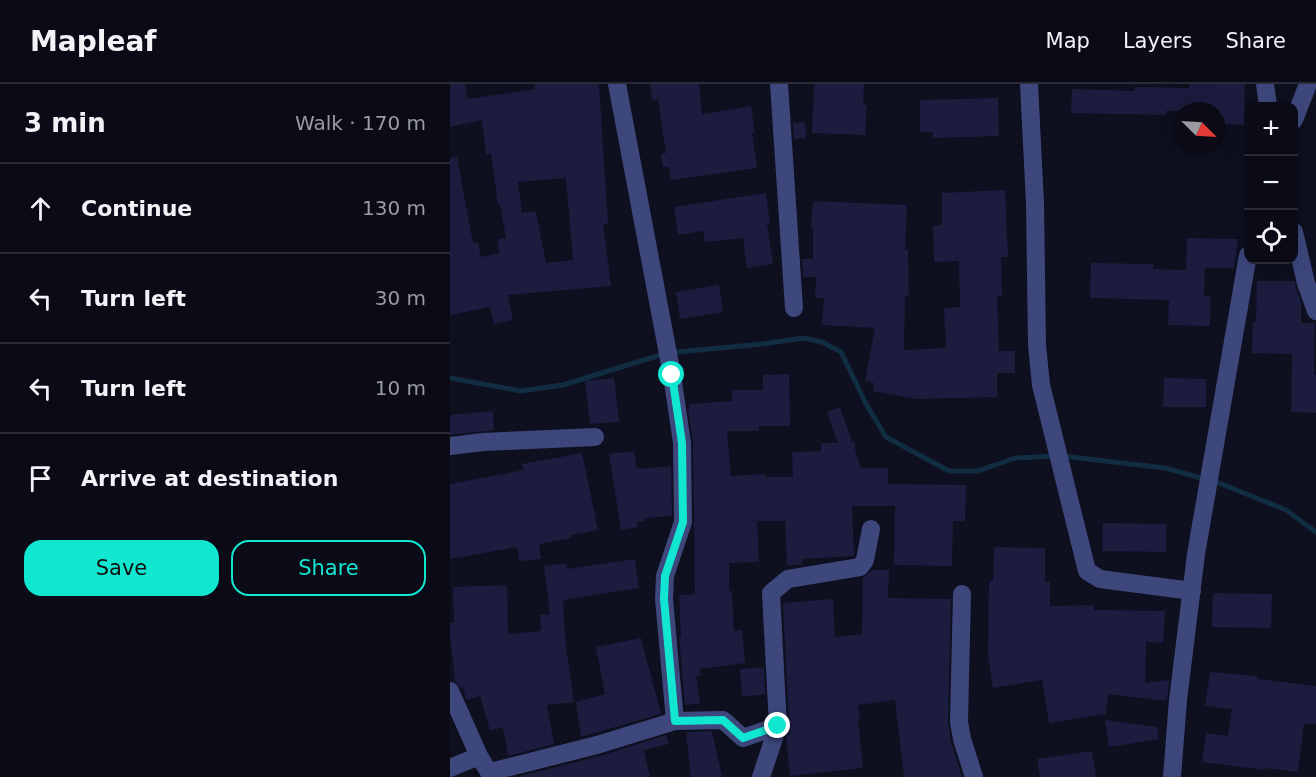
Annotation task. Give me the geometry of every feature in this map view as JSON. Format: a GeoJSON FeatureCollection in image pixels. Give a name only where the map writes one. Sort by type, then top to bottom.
{"type":"FeatureCollection","features":[{"type":"Feature","properties":{"kind":"street"},"geometry":{"type":"LineString","coordinates":[[617,84],[672,375],[682,443],[683,522],[665,576],[664,599],[675,721]]}},
{"type":"Feature","properties":{"kind":"street"},"geometry":{"type":"LineString","coordinates":[[779,84],[794,308]]}},
{"type":"Feature","properties":{"kind":"street"},"geometry":{"type":"LineString","coordinates":[[1029,84],[1035,203],[1037,345],[1041,385],[1087,571],[1100,579],[1192,591]]}},
{"type":"Feature","properties":{"kind":"street"},"geometry":{"type":"LineString","coordinates":[[1265,84],[1267,102]]}},
{"type":"Feature","properties":{"kind":"street"},"geometry":{"type":"LineString","coordinates":[[1298,108],[1308,84]]}},
{"type":"Feature","properties":{"kind":"street"},"geometry":{"type":"LineString","coordinates":[[1298,252],[1316,311]]}},
{"type":"Feature","properties":{"kind":"street"},"geometry":{"type":"LineString","coordinates":[[1172,777],[1178,700],[1204,500],[1246,264]]}},
{"type":"Feature","properties":{"kind":"street"},"geometry":{"type":"LineString","coordinates":[[450,446],[483,442],[595,437]]}},
{"type":"Feature","properties":{"kind":"street"},"geometry":{"type":"LineString","coordinates":[[761,777],[778,726],[771,593],[788,579],[860,567],[865,560],[871,529]]}},
{"type":"Feature","properties":{"kind":"street"},"geometry":{"type":"LineString","coordinates":[[962,594],[959,723],[974,777]]}},
{"type":"Feature","properties":{"kind":"street"},"geometry":{"type":"LineString","coordinates":[[450,691],[491,775],[675,721],[723,720],[743,738],[778,726]]}},
{"type":"Feature","properties":{"kind":"street"},"geometry":{"type":"LineString","coordinates":[[450,768],[480,756]]}},
{"type":"Feature","properties":{"kind":"building"},"geometry":{"type":"Polygon","coordinates":[[[450,84],[465,84],[468,99],[535,89],[534,84],[599,84],[608,224],[603,224],[611,286],[508,295],[513,320],[494,324],[490,307],[450,315],[450,158],[457,157],[473,243],[478,243],[481,257],[499,253],[498,239],[506,238],[500,204],[498,205],[491,154],[486,155],[482,120],[450,127],[450,84]],[[566,178],[518,182],[522,213],[536,211],[546,263],[573,260],[566,178]]]}},
{"type":"Feature","properties":{"kind":"building"},"geometry":{"type":"Polygon","coordinates":[[[650,84],[699,84],[702,114],[751,106],[757,168],[671,180],[669,167],[663,167],[661,154],[666,153],[658,99],[652,100],[650,84]]]}},
{"type":"Feature","properties":{"kind":"building"},"geometry":{"type":"Polygon","coordinates":[[[814,84],[864,84],[863,105],[867,105],[865,135],[812,133],[814,84]]]}},
{"type":"Feature","properties":{"kind":"building"},"geometry":{"type":"Polygon","coordinates":[[[1189,84],[1245,84],[1244,125],[1226,124],[1226,102],[1172,102],[1172,111],[1166,111],[1166,115],[1071,113],[1072,89],[1135,91],[1135,87],[1189,88],[1189,84]]]}},
{"type":"Feature","properties":{"kind":"building"},"geometry":{"type":"Polygon","coordinates":[[[998,98],[999,136],[933,138],[933,132],[920,132],[920,100],[998,98]]]}},
{"type":"Feature","properties":{"kind":"building"},"geometry":{"type":"Polygon","coordinates":[[[805,122],[806,138],[794,139],[793,123],[805,122]]]}},
{"type":"Feature","properties":{"kind":"building"},"geometry":{"type":"Polygon","coordinates":[[[1005,190],[1008,257],[1001,257],[1002,296],[997,296],[999,351],[1015,351],[1015,373],[997,373],[997,397],[916,399],[873,391],[874,383],[865,381],[875,328],[822,325],[824,298],[815,298],[816,277],[803,277],[802,259],[813,259],[813,228],[811,227],[813,201],[907,205],[905,250],[908,250],[909,296],[905,296],[904,350],[946,348],[944,308],[960,307],[959,261],[934,262],[933,226],[942,225],[942,193],[1005,190]]]}},
{"type":"Feature","properties":{"kind":"building"},"geometry":{"type":"Polygon","coordinates":[[[766,193],[770,224],[767,224],[773,264],[747,268],[743,238],[705,242],[703,231],[678,235],[674,207],[766,193]]]}},
{"type":"Feature","properties":{"kind":"building"},"geometry":{"type":"Polygon","coordinates":[[[1187,238],[1238,239],[1234,268],[1205,268],[1204,296],[1211,297],[1210,326],[1168,325],[1169,300],[1090,298],[1091,263],[1153,264],[1153,269],[1186,270],[1187,238]]]}},
{"type":"Feature","properties":{"kind":"building"},"geometry":{"type":"Polygon","coordinates":[[[1257,281],[1294,281],[1301,303],[1301,323],[1315,323],[1316,413],[1291,412],[1292,354],[1252,353],[1253,322],[1256,322],[1257,281]]]}},
{"type":"Feature","properties":{"kind":"building"},"geometry":{"type":"Polygon","coordinates":[[[719,285],[723,312],[680,319],[676,292],[719,285]]]}},
{"type":"Feature","properties":{"kind":"building"},"geometry":{"type":"Polygon","coordinates":[[[789,374],[790,426],[759,426],[759,431],[727,431],[731,476],[765,474],[765,477],[793,477],[792,452],[821,451],[821,443],[838,443],[827,412],[840,407],[852,442],[855,442],[861,468],[888,468],[888,484],[966,485],[965,521],[953,521],[952,566],[894,565],[895,506],[852,506],[854,556],[802,559],[802,565],[787,565],[785,521],[757,521],[759,562],[729,563],[729,591],[732,591],[734,631],[742,630],[745,663],[700,669],[701,675],[696,676],[700,703],[685,705],[679,637],[681,637],[679,595],[695,594],[693,443],[688,409],[690,404],[732,401],[732,390],[763,390],[763,375],[789,374]]]}},
{"type":"Feature","properties":{"kind":"building"},"geometry":{"type":"Polygon","coordinates":[[[614,378],[619,422],[590,424],[585,381],[614,378]]]}},
{"type":"Feature","properties":{"kind":"building"},"geometry":{"type":"Polygon","coordinates":[[[1164,378],[1206,379],[1206,407],[1163,407],[1164,378]]]}},
{"type":"Feature","properties":{"kind":"building"},"geometry":{"type":"Polygon","coordinates":[[[493,411],[494,430],[450,435],[450,415],[493,411]]]}},
{"type":"Feature","properties":{"kind":"building"},"geometry":{"type":"Polygon","coordinates":[[[634,451],[637,469],[671,466],[672,516],[645,518],[645,521],[637,522],[638,527],[621,530],[609,454],[634,451]]]}},
{"type":"Feature","properties":{"kind":"building"},"geometry":{"type":"Polygon","coordinates":[[[582,453],[598,530],[539,544],[541,559],[519,561],[517,547],[450,559],[450,484],[524,470],[522,464],[582,453]]]}},
{"type":"Feature","properties":{"kind":"building"},"geometry":{"type":"Polygon","coordinates":[[[1103,523],[1166,524],[1166,552],[1102,551],[1103,523]]]}},
{"type":"Feature","properties":{"kind":"building"},"geometry":{"type":"Polygon","coordinates":[[[994,547],[1045,548],[1045,582],[1050,582],[1050,606],[1093,605],[1094,610],[1165,611],[1163,643],[1146,642],[1145,683],[1169,680],[1167,701],[1108,694],[1106,714],[1049,723],[1042,680],[993,688],[988,654],[989,581],[993,581],[994,547]]]}},
{"type":"Feature","properties":{"kind":"building"},"geometry":{"type":"Polygon","coordinates":[[[635,559],[639,588],[563,600],[566,647],[574,702],[547,705],[554,744],[508,756],[503,727],[490,731],[480,696],[466,700],[463,687],[461,688],[455,681],[450,635],[450,623],[454,623],[453,587],[507,585],[508,634],[541,631],[540,615],[550,614],[544,566],[566,563],[567,569],[635,559]]]}},
{"type":"Feature","properties":{"kind":"building"},"geometry":{"type":"Polygon","coordinates":[[[872,570],[889,570],[888,598],[951,599],[948,722],[951,742],[962,777],[904,777],[895,700],[858,705],[863,768],[790,776],[786,738],[789,725],[783,603],[833,599],[835,637],[862,634],[863,578],[872,570]]]}},
{"type":"Feature","properties":{"kind":"building"},"geometry":{"type":"Polygon","coordinates":[[[1213,593],[1272,594],[1271,628],[1212,627],[1213,593]]]}},
{"type":"Feature","properties":{"kind":"building"},"geometry":{"type":"Polygon","coordinates":[[[641,638],[661,714],[581,737],[576,702],[605,694],[596,647],[641,638]]]}},
{"type":"Feature","properties":{"kind":"building"},"geometry":{"type":"Polygon","coordinates":[[[764,667],[765,694],[742,697],[740,669],[764,667]]]}},
{"type":"Feature","properties":{"kind":"building"},"geometry":{"type":"Polygon","coordinates":[[[1210,672],[1257,676],[1257,679],[1316,686],[1316,724],[1304,724],[1298,772],[1202,762],[1206,733],[1228,736],[1232,709],[1205,706],[1210,672]]]}},
{"type":"Feature","properties":{"kind":"building"},"geometry":{"type":"Polygon","coordinates":[[[1105,720],[1157,727],[1159,739],[1109,747],[1105,720]]]}},
{"type":"Feature","properties":{"kind":"building"},"geometry":{"type":"Polygon","coordinates":[[[712,731],[722,777],[691,777],[686,732],[712,731]]]}},
{"type":"Feature","properties":{"kind":"building"},"geometry":{"type":"Polygon","coordinates":[[[666,735],[669,744],[644,750],[650,777],[516,777],[600,756],[666,735]]]}},
{"type":"Feature","properties":{"kind":"building"},"geometry":{"type":"Polygon","coordinates":[[[1092,751],[1096,777],[1040,777],[1037,759],[1092,751]]]}},
{"type":"Feature","properties":{"kind":"waterway"},"geometry":{"type":"LineString","coordinates":[[450,378],[521,391],[563,385],[667,353],[804,338],[822,342],[841,352],[866,404],[886,437],[949,471],[978,471],[1015,458],[1054,456]]}},
{"type":"Feature","properties":{"kind":"waterway"},"geometry":{"type":"LineString","coordinates":[[1063,456],[1165,468],[1219,483],[1286,510],[1316,532]]}},
{"type":"Feature","properties":{"kind":"route"},"geometry":{"type":"LineString","coordinates":[[672,375],[682,443],[683,522],[665,576],[664,599],[675,721],[723,720],[743,738],[778,726]]}}]}
